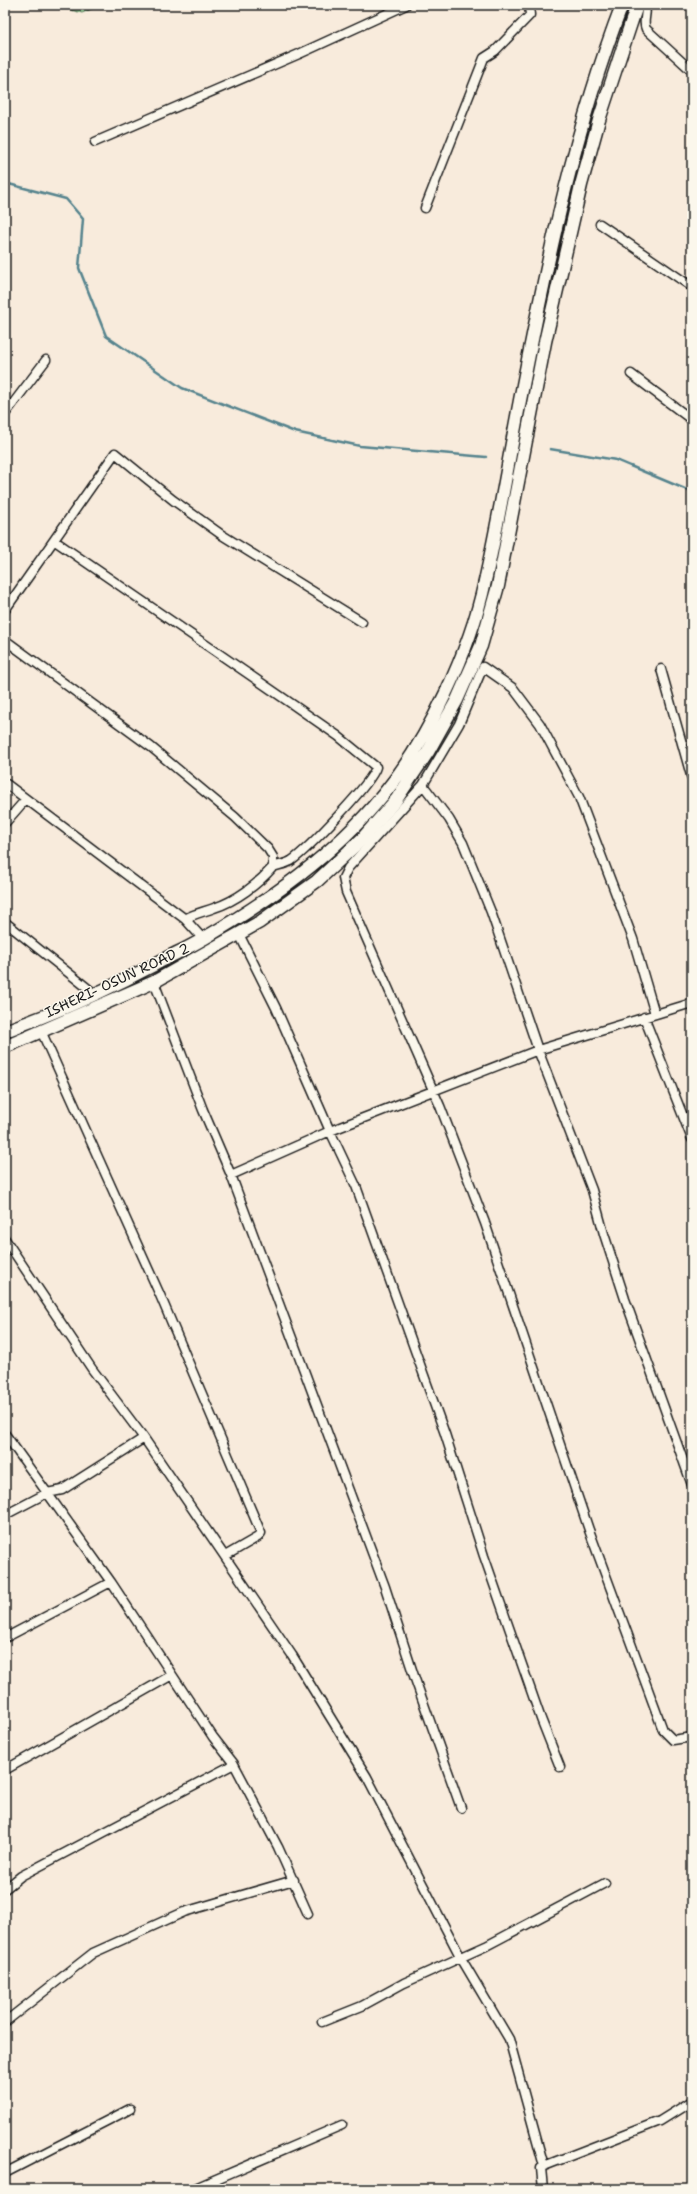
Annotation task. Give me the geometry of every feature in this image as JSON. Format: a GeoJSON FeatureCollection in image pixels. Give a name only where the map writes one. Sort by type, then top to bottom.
{"type":"FeatureCollection","features":[{"type":"Feature","properties":{"kind":"main road"},"geometry":{"type":"LineString","coordinates":[[5,1031],[95,994],[203,939],[268,899],[350,832],[385,792],[417,745],[438,707],[468,641],[485,583],[532,339],[568,182],[607,42],[622,5]]}},
{"type":"Feature","properties":{"kind":"main road","name":"ISHERI- OSUN ROAD 2"},"geometry":{"type":"LineString","coordinates":[[5,1047],[42,1033],[154,982],[260,922],[317,881],[335,864],[396,800],[428,752],[457,700],[481,646],[498,586],[545,342],[581,185],[599,120],[637,5]]}},
{"type":"Feature","properties":{"kind":"street"},"geometry":{"type":"LineString","coordinates":[[94,142],[299,54],[406,5]]}},
{"type":"Feature","properties":{"kind":"street"},"geometry":{"type":"LineString","coordinates":[[425,208],[484,58],[495,51],[530,15],[529,5]]}},
{"type":"Feature","properties":{"kind":"street"},"geometry":{"type":"LineString","coordinates":[[645,5],[646,11],[644,24],[646,29],[692,71]]}},
{"type":"Feature","properties":{"kind":"street"},"geometry":{"type":"LineString","coordinates":[[600,224],[692,287]]}},
{"type":"Feature","properties":{"kind":"street"},"geometry":{"type":"LineString","coordinates":[[5,414],[46,360]]}},
{"type":"Feature","properties":{"kind":"street"},"geometry":{"type":"LineString","coordinates":[[631,374],[692,420]]}},
{"type":"Feature","properties":{"kind":"street"},"geometry":{"type":"LineString","coordinates":[[5,610],[112,455],[117,453],[173,500],[222,535],[362,622]]}},
{"type":"Feature","properties":{"kind":"street"},"geometry":{"type":"LineString","coordinates":[[54,541],[338,736],[376,767],[373,774],[350,802],[291,861],[273,867],[243,893],[216,907],[198,912],[185,919]]}},
{"type":"Feature","properties":{"kind":"street"},"geometry":{"type":"LineString","coordinates":[[5,640],[150,747],[235,817],[268,849],[273,857],[273,867]]}},
{"type":"Feature","properties":{"kind":"street"},"geometry":{"type":"LineString","coordinates":[[656,1014],[633,939],[579,797],[540,724],[513,688],[483,667],[459,724],[423,785],[348,868],[343,878],[346,892],[434,1091],[485,1223],[589,1530],[663,1730],[673,1740],[692,1737]]}},
{"type":"Feature","properties":{"kind":"street"},"geometry":{"type":"LineString","coordinates":[[661,669],[692,779]]}},
{"type":"Feature","properties":{"kind":"street"},"geometry":{"type":"LineString","coordinates":[[5,782],[185,919],[203,939]]}},
{"type":"Feature","properties":{"kind":"street"},"geometry":{"type":"LineString","coordinates":[[423,785],[449,819],[463,843],[491,912],[538,1050],[592,1190],[604,1234],[625,1299],[692,1485]]}},
{"type":"Feature","properties":{"kind":"street"},"geometry":{"type":"LineString","coordinates":[[5,823],[26,799]]}},
{"type":"Feature","properties":{"kind":"street"},"geometry":{"type":"LineString","coordinates":[[5,922],[95,994]]}},
{"type":"Feature","properties":{"kind":"street"},"geometry":{"type":"LineString","coordinates":[[239,934],[276,1008],[358,1193],[445,1434],[484,1556],[541,1719],[560,1767]]}},
{"type":"Feature","properties":{"kind":"street"},"geometry":{"type":"LineString","coordinates":[[154,982],[203,1110],[231,1175],[385,1587],[417,1686],[461,1808]]}},
{"type":"Feature","properties":{"kind":"street"},"geometry":{"type":"LineString","coordinates":[[231,1175],[330,1131],[538,1050],[692,1003]]}},
{"type":"Feature","properties":{"kind":"street"},"geometry":{"type":"LineString","coordinates":[[644,1017],[692,1139]]}},
{"type":"Feature","properties":{"kind":"street"},"geometry":{"type":"LineString","coordinates":[[42,1033],[160,1295],[261,1533],[258,1537],[225,1556]]}},
{"type":"Feature","properties":{"kind":"street"},"geometry":{"type":"LineString","coordinates":[[5,1239],[92,1369],[144,1438],[292,1655],[367,1777],[461,1958],[509,2039],[544,2166]]}},
{"type":"Feature","properties":{"kind":"street"},"geometry":{"type":"LineString","coordinates":[[5,1434],[111,1582],[172,1675],[234,1764],[262,1814],[294,1880],[308,1914]]}},
{"type":"Feature","properties":{"kind":"street"},"geometry":{"type":"LineString","coordinates":[[5,1515],[47,1493],[68,1486],[144,1438]]}},
{"type":"Feature","properties":{"kind":"street"},"geometry":{"type":"LineString","coordinates":[[5,1638],[111,1582]]}},
{"type":"Feature","properties":{"kind":"street"},"geometry":{"type":"LineString","coordinates":[[5,1770],[172,1675]]}},
{"type":"Feature","properties":{"kind":"street"},"geometry":{"type":"LineString","coordinates":[[5,1889],[21,1876],[234,1764]]}},
{"type":"Feature","properties":{"kind":"street"},"geometry":{"type":"LineString","coordinates":[[5,2022],[93,1953],[184,1912],[294,1880]]}},
{"type":"Feature","properties":{"kind":"street"},"geometry":{"type":"LineString","coordinates":[[322,2022],[362,2006],[404,1983],[461,1958],[605,1883]]}},
{"type":"Feature","properties":{"kind":"street"},"geometry":{"type":"LineString","coordinates":[[543,2189],[541,2168],[544,2166],[660,2121],[692,2101]]}},
{"type":"Feature","properties":{"kind":"street"},"geometry":{"type":"LineString","coordinates":[[5,2172],[130,2109]]}},
{"type":"Feature","properties":{"kind":"street"},"geometry":{"type":"LineString","coordinates":[[193,2189],[342,2125]]}},
{"type":"Feature","properties":{"kind":"green space"},"geometry":{"type":"Polygon","coordinates":[[[52,5],[101,5],[82,13],[52,5]]]}},
{"type":"Feature","properties":{"kind":"waterway"},"geometry":{"type":"LineString","coordinates":[[5,183],[66,199],[83,219],[79,268],[106,336],[182,388],[295,432],[360,446],[486,457]]}},
{"type":"Feature","properties":{"kind":"waterway"},"geometry":{"type":"LineString","coordinates":[[550,449],[616,460],[692,492]]}}]}
